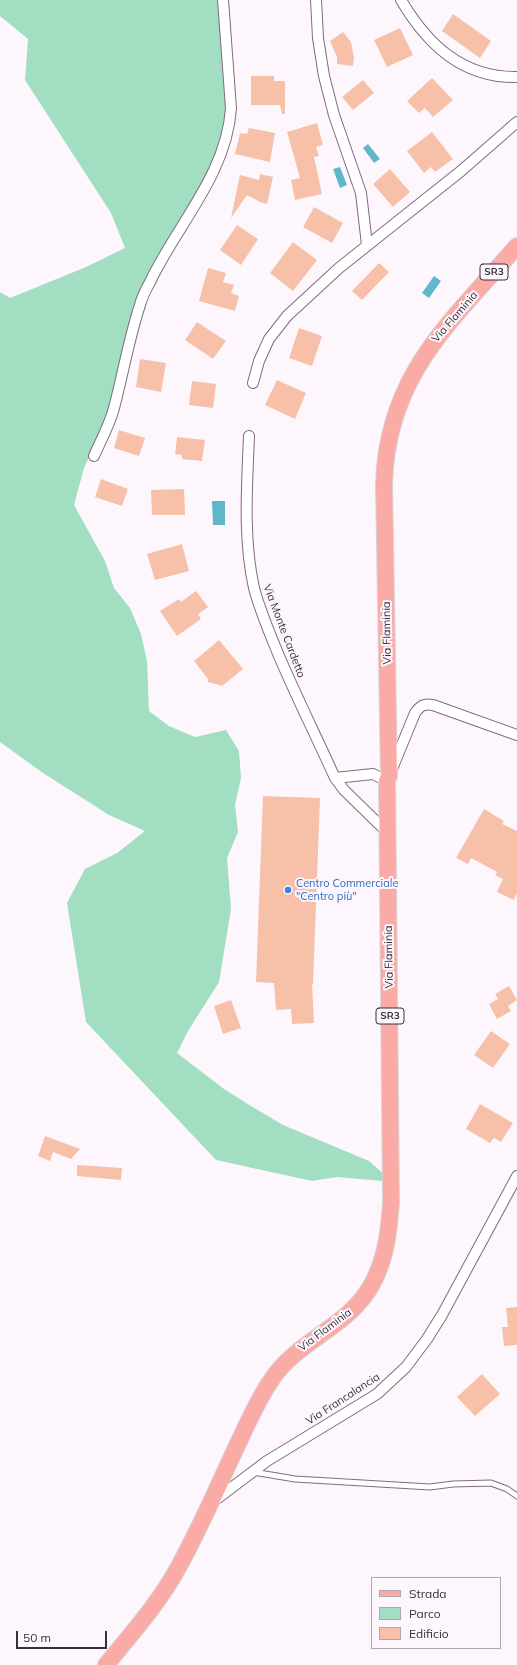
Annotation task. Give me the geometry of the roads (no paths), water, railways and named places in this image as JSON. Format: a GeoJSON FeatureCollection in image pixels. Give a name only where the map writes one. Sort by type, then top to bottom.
{"type":"FeatureCollection","features":[{"type":"Feature","properties":{"kind":"main road","name":"Via Flaminia"},"geometry":{"type":"LineString","coordinates":[[106,1665],[168,1585],[187,1550],[248,1423],[272,1378],[299,1349],[336,1323],[362,1300],[373,1284],[384,1258],[391,1203],[384,484],[387,448],[391,427],[402,394],[426,352],[517,246]]}},
{"type":"Feature","properties":{"kind":"street"},"geometry":{"type":"LineString","coordinates":[[94,456],[114,410],[140,304],[163,256],[211,176],[224,145],[230,124],[231,108],[223,0]]}},
{"type":"Feature","properties":{"kind":"street"},"geometry":{"type":"LineString","coordinates":[[316,0],[318,38],[324,76],[334,115],[361,193],[367,246]]}},
{"type":"Feature","properties":{"kind":"street"},"geometry":{"type":"LineString","coordinates":[[400,0],[425,36],[453,59],[469,68],[492,75],[517,77]]}},
{"type":"Feature","properties":{"kind":"street"},"geometry":{"type":"LineString","coordinates":[[253,383],[263,351],[276,328],[322,283],[461,171],[517,122]]}},
{"type":"Feature","properties":{"kind":"street","name":"Via Monte Cardetto"},"geometry":{"type":"LineString","coordinates":[[249,436],[247,511],[249,551],[254,589],[282,664],[335,778],[344,790],[388,833]]}},
{"type":"Feature","properties":{"kind":"street"},"geometry":{"type":"LineString","coordinates":[[335,778],[373,774],[388,779],[413,716],[421,706],[433,705],[517,735]]}},
{"type":"Feature","properties":{"kind":"street"},"geometry":{"type":"LineString","coordinates":[[367,813],[377,814],[388,809]]}},
{"type":"Feature","properties":{"kind":"street","name":"Via Francalancia"},"geometry":{"type":"LineString","coordinates":[[208,1506],[267,1461],[369,1400],[385,1388],[406,1367],[438,1321],[517,1176]]}},
{"type":"Feature","properties":{"kind":"lane"},"geometry":{"type":"LineString","coordinates":[[252,1472],[295,1479],[430,1487],[453,1484],[491,1483],[507,1488],[517,1496]]}},
{"type":"Feature","properties":{"kind":"water"},"geometry":{"type":"Polygon","coordinates":[[[368,144],[380,159],[374,163],[363,148],[368,144]]]}},
{"type":"Feature","properties":{"kind":"water"},"geometry":{"type":"Polygon","coordinates":[[[340,167],[347,185],[340,188],[333,169],[340,167]]]}},
{"type":"Feature","properties":{"kind":"water"},"geometry":{"type":"Polygon","coordinates":[[[434,276],[441,281],[429,298],[422,293],[434,276]]]}},
{"type":"Feature","properties":{"kind":"water"},"geometry":{"type":"Polygon","coordinates":[[[212,501],[225,501],[225,525],[213,525],[212,501]]]}},
{"type":"Feature","properties":{"kind":"place","name":"Centro Commerciale \"Centro più\""},"geometry":{"type":"Point","coordinates":[288,890]}}]}
